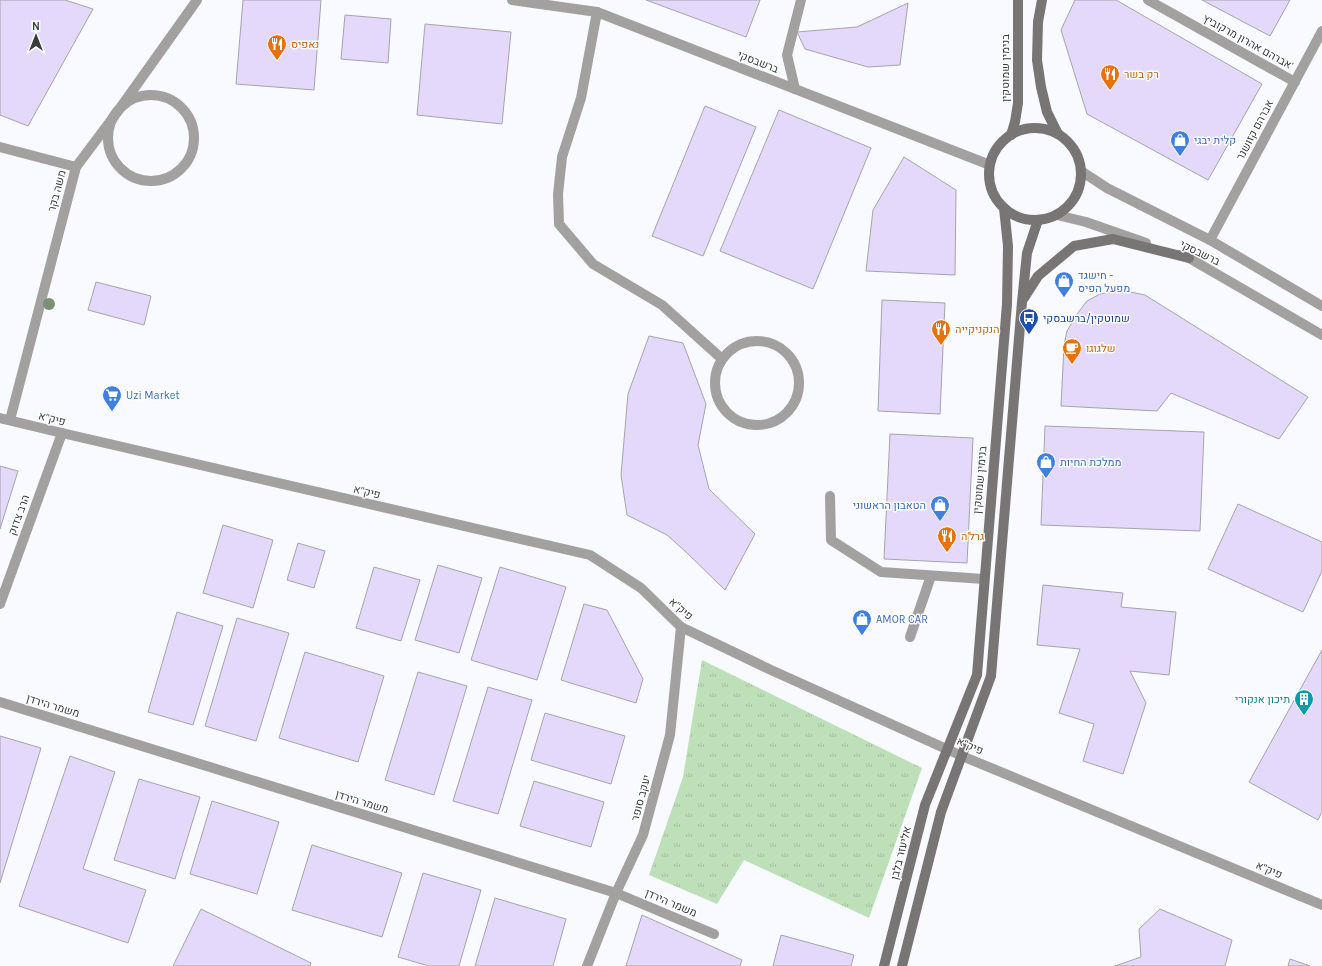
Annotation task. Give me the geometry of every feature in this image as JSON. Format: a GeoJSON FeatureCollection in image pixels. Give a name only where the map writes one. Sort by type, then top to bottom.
{"type":"FeatureCollection","features":[{"type":"Feature","properties":{"kind":"street","name":"משה בקר"},"geometry":{"type":"LineString","coordinates":[[5,419],[76,167],[197,0]]}},
{"type":"Feature","properties":{"kind":"street","name":"ברשבסקי"},"geometry":{"type":"LineString","coordinates":[[512,0],[596,12],[990,166]]}},
{"type":"Feature","properties":{"kind":"street"},"geometry":{"type":"LineString","coordinates":[[795,89],[787,55],[801,0]]}},
{"type":"Feature","properties":{"kind":"street"},"geometry":{"type":"LineString","coordinates":[[1042,0],[1038,22],[1036,60],[1047,112],[1058,134]]}},
{"type":"Feature","properties":{"kind":"street","name":"אברהם אהרון מרקוביץ'"},"geometry":{"type":"LineString","coordinates":[[1148,0],[1295,82]]}},
{"type":"Feature","properties":{"kind":"street","name":"בנימין שמוטקין"},"geometry":{"type":"LineString","coordinates":[[1011,135],[1018,103],[1015,1]]}},
{"type":"Feature","properties":{"kind":"street"},"geometry":{"type":"LineString","coordinates":[[596,12],[581,98],[562,157],[558,194],[559,224],[593,264],[662,305],[722,359]]}},
{"type":"Feature","properties":{"kind":"street","name":"אברהם קזושנר"},"geometry":{"type":"LineString","coordinates":[[1210,240],[1322,31]]}},
{"type":"Feature","properties":{"kind":"street"},"geometry":{"type":"LineString","coordinates":[[154,95],[167,98],[178,105],[187,115],[193,127],[194,141],[191,154],[184,166],[174,174],[162,180],[149,181],[135,178],[124,171],[115,161],[110,149],[108,135],[111,122],[118,111],[134,99],[154,95]]}},
{"type":"Feature","properties":{"kind":"street"},"geometry":{"type":"LineString","coordinates":[[1034,128],[1058,134],[1067,141],[1079,160],[1081,171],[1080,182],[1075,196],[1066,209],[1057,215],[1038,220],[1026,220],[1014,216],[996,199],[991,188],[989,177],[992,156],[1003,141],[1022,130],[1034,128]]}},
{"type":"Feature","properties":{"kind":"street"},"geometry":{"type":"LineString","coordinates":[[0,147],[76,167]]}},
{"type":"Feature","properties":{"kind":"street","name":"ברשבסקי"},"geometry":{"type":"LineString","coordinates":[[1081,171],[1107,188],[1210,240],[1322,306]]}},
{"type":"Feature","properties":{"kind":"street","name":"בנימין שמוטקין"},"geometry":{"type":"LineString","coordinates":[[947,749],[977,675],[1007,304],[1008,246],[1004,208]]}},
{"type":"Feature","properties":{"kind":"street","name":"ברשבסקי"},"geometry":{"type":"LineString","coordinates":[[1057,215],[1086,222],[1189,258],[1322,336]]}},
{"type":"Feature","properties":{"kind":"street"},"geometry":{"type":"LineString","coordinates":[[902,966],[941,812],[991,676],[1027,253],[1038,220]]}},
{"type":"Feature","properties":{"kind":"street"},"geometry":{"type":"LineString","coordinates":[[1022,302],[1038,276],[1074,246],[1113,239],[1189,258]]}},
{"type":"Feature","properties":{"kind":"street"},"geometry":{"type":"LineString","coordinates":[[756,341],[769,343],[782,349],[791,358],[797,370],[799,383],[797,396],[790,409],[780,419],[766,424],[752,425],[738,421],[729,415],[718,400],[714,386],[716,372],[722,359],[732,349],[743,343],[756,341]]}},
{"type":"Feature","properties":{"kind":"street","name":"פיק\"א"},"geometry":{"type":"LineString","coordinates":[[5,419],[590,556],[641,588],[681,627],[771,670],[962,756],[1322,905]]}},
{"type":"Feature","properties":{"kind":"street","name":"הרב צדוק"},"geometry":{"type":"LineString","coordinates":[[0,604],[62,433]]}},
{"type":"Feature","properties":{"kind":"street"},"geometry":{"type":"LineString","coordinates":[[830,496],[831,540],[881,572],[984,579]]}},
{"type":"Feature","properties":{"kind":"street"},"geometry":{"type":"LineString","coordinates":[[910,637],[930,576]]}},
{"type":"Feature","properties":{"kind":"street","name":"יעקב סופר"},"geometry":{"type":"LineString","coordinates":[[587,966],[616,893],[643,835],[670,735],[681,627]]}},
{"type":"Feature","properties":{"kind":"street","name":"משמר הירדן"},"geometry":{"type":"LineString","coordinates":[[0,702],[616,893],[714,934]]}},
{"type":"Feature","properties":{"kind":"street","name":"אליעזר בלבן"},"geometry":{"type":"LineString","coordinates":[[884,966],[926,805],[947,749]]}},
{"type":"Feature","properties":{"kind":"green space"},"geometry":{"type":"Polygon","coordinates":[[[702,660],[922,768],[869,918],[744,860],[717,904],[649,875],[683,777],[702,660]]]}},
{"type":"Feature","properties":{"kind":"building"},"geometry":{"type":"Polygon","coordinates":[[[0,0],[65,0],[93,9],[28,126],[0,115],[0,0]]]}},
{"type":"Feature","properties":{"kind":"building","name":"נאפיס"},"geometry":{"type":"Polygon","coordinates":[[[243,0],[321,0],[314,90],[236,84],[243,0]]]}},
{"type":"Feature","properties":{"kind":"building"},"geometry":{"type":"Polygon","coordinates":[[[646,0],[760,0],[746,37],[646,0]]]}},
{"type":"Feature","properties":{"kind":"building"},"geometry":{"type":"Polygon","coordinates":[[[1075,0],[1116,0],[1262,84],[1208,180],[1087,114],[1061,30],[1075,0]]]}},
{"type":"Feature","properties":{"kind":"building"},"geometry":{"type":"Polygon","coordinates":[[[1202,0],[1290,0],[1270,36],[1202,0]]]}},
{"type":"Feature","properties":{"kind":"building"},"geometry":{"type":"Polygon","coordinates":[[[908,3],[900,65],[868,67],[805,49],[797,32],[857,27],[908,3]]]}},
{"type":"Feature","properties":{"kind":"building"},"geometry":{"type":"Polygon","coordinates":[[[345,15],[391,19],[388,63],[341,59],[345,15]]]}},
{"type":"Feature","properties":{"kind":"building"},"geometry":{"type":"Polygon","coordinates":[[[425,24],[511,32],[502,124],[417,115],[425,24]]]}},
{"type":"Feature","properties":{"kind":"building"},"geometry":{"type":"Polygon","coordinates":[[[705,106],[756,127],[703,256],[652,236],[705,106]]]}},
{"type":"Feature","properties":{"kind":"building"},"geometry":{"type":"Polygon","coordinates":[[[779,110],[871,148],[813,289],[720,251],[779,110]]]}},
{"type":"Feature","properties":{"kind":"building"},"geometry":{"type":"Polygon","coordinates":[[[904,157],[956,190],[955,275],[866,271],[873,210],[904,157]]]}},
{"type":"Feature","properties":{"kind":"building"},"geometry":{"type":"Polygon","coordinates":[[[96,282],[151,296],[144,325],[88,310],[96,282]]]}},
{"type":"Feature","properties":{"kind":"building"},"geometry":{"type":"Polygon","coordinates":[[[1121,290],[1145,295],[1308,397],[1279,439],[1171,393],[1157,411],[1061,406],[1064,345],[1067,331],[1087,301],[1100,294],[1121,290]]]}},
{"type":"Feature","properties":{"kind":"building"},"geometry":{"type":"Polygon","coordinates":[[[882,300],[945,303],[940,414],[878,411],[882,300]]]}},
{"type":"Feature","properties":{"kind":"building"},"geometry":{"type":"Polygon","coordinates":[[[649,336],[683,343],[706,404],[698,445],[709,489],[755,534],[725,590],[667,535],[627,515],[621,475],[628,394],[649,336]]]}},
{"type":"Feature","properties":{"kind":"building"},"geometry":{"type":"Polygon","coordinates":[[[1045,426],[1204,432],[1200,531],[1041,525],[1045,426]]]}},
{"type":"Feature","properties":{"kind":"building"},"geometry":{"type":"Polygon","coordinates":[[[890,434],[973,438],[967,563],[884,559],[890,434]]]}},
{"type":"Feature","properties":{"kind":"building"},"geometry":{"type":"Polygon","coordinates":[[[0,466],[18,471],[0,529],[0,466]]]}},
{"type":"Feature","properties":{"kind":"building"},"geometry":{"type":"Polygon","coordinates":[[[1238,504],[1322,542],[1322,571],[1303,612],[1208,569],[1238,504]]]}},
{"type":"Feature","properties":{"kind":"building"},"geometry":{"type":"Polygon","coordinates":[[[223,525],[273,540],[253,608],[203,593],[223,525]]]}},
{"type":"Feature","properties":{"kind":"building"},"geometry":{"type":"Polygon","coordinates":[[[298,543],[325,551],[314,588],[287,580],[298,543]]]}},
{"type":"Feature","properties":{"kind":"building"},"geometry":{"type":"Polygon","coordinates":[[[438,565],[482,578],[459,653],[415,640],[438,565]]]}},
{"type":"Feature","properties":{"kind":"building"},"geometry":{"type":"Polygon","coordinates":[[[374,567],[420,580],[401,641],[356,628],[374,567]]]}},
{"type":"Feature","properties":{"kind":"building"},"geometry":{"type":"Polygon","coordinates":[[[500,567],[566,587],[537,680],[471,660],[500,567]]]}},
{"type":"Feature","properties":{"kind":"building"},"geometry":{"type":"Polygon","coordinates":[[[1043,585],[1123,593],[1121,607],[1176,612],[1169,675],[1130,671],[1146,703],[1123,774],[1083,761],[1094,724],[1059,713],[1080,649],[1037,645],[1043,585]]]}},
{"type":"Feature","properties":{"kind":"building"},"geometry":{"type":"Polygon","coordinates":[[[584,604],[607,610],[643,679],[636,703],[561,680],[584,604]]]}},
{"type":"Feature","properties":{"kind":"building"},"geometry":{"type":"Polygon","coordinates":[[[177,612],[223,626],[193,725],[148,712],[177,612]]]}},
{"type":"Feature","properties":{"kind":"building"},"geometry":{"type":"Polygon","coordinates":[[[237,618],[289,633],[256,741],[205,726],[237,618]]]}},
{"type":"Feature","properties":{"kind":"building","name":"תיכון אנקורי"},"geometry":{"type":"Polygon","coordinates":[[[1322,650],[1322,812],[1318,820],[1249,782],[1322,650]]]}},
{"type":"Feature","properties":{"kind":"building"},"geometry":{"type":"Polygon","coordinates":[[[305,652],[384,676],[358,762],[279,738],[305,652]]]}},
{"type":"Feature","properties":{"kind":"building"},"geometry":{"type":"Polygon","coordinates":[[[418,672],[467,686],[434,795],[385,780],[418,672]]]}},
{"type":"Feature","properties":{"kind":"building"},"geometry":{"type":"Polygon","coordinates":[[[488,687],[532,700],[498,814],[453,801],[488,687]]]}},
{"type":"Feature","properties":{"kind":"building"},"geometry":{"type":"Polygon","coordinates":[[[545,713],[625,736],[611,784],[531,760],[545,713]]]}},
{"type":"Feature","properties":{"kind":"building"},"geometry":{"type":"Polygon","coordinates":[[[0,736],[41,748],[0,883],[0,736]]]}},
{"type":"Feature","properties":{"kind":"building"},"geometry":{"type":"Polygon","coordinates":[[[70,756],[115,772],[83,869],[146,890],[128,943],[19,906],[70,756]]]}},
{"type":"Feature","properties":{"kind":"building"},"geometry":{"type":"Polygon","coordinates":[[[139,779],[200,797],[175,879],[114,860],[139,779]]]}},
{"type":"Feature","properties":{"kind":"building"},"geometry":{"type":"Polygon","coordinates":[[[534,781],[604,802],[591,847],[520,826],[534,781]]]}},
{"type":"Feature","properties":{"kind":"building"},"geometry":{"type":"Polygon","coordinates":[[[212,801],[279,822],[257,894],[190,874],[212,801]]]}},
{"type":"Feature","properties":{"kind":"building"},"geometry":{"type":"Polygon","coordinates":[[[312,845],[402,873],[382,937],[292,910],[312,845]]]}},
{"type":"Feature","properties":{"kind":"building"},"geometry":{"type":"Polygon","coordinates":[[[423,873],[481,890],[459,966],[429,966],[398,957],[423,873]]]}},
{"type":"Feature","properties":{"kind":"building"},"geometry":{"type":"Polygon","coordinates":[[[495,898],[566,919],[553,966],[475,966],[495,898]]]}},
{"type":"Feature","properties":{"kind":"building"},"geometry":{"type":"Polygon","coordinates":[[[201,909],[311,963],[310,966],[173,966],[201,909]]]}},
{"type":"Feature","properties":{"kind":"building"},"geometry":{"type":"Polygon","coordinates":[[[1160,909],[1232,940],[1225,966],[1115,966],[1141,957],[1139,929],[1160,909]]]}},
{"type":"Feature","properties":{"kind":"building"},"geometry":{"type":"Polygon","coordinates":[[[642,915],[742,960],[740,966],[626,966],[642,915]]]}},
{"type":"Feature","properties":{"kind":"building"},"geometry":{"type":"Polygon","coordinates":[[[781,935],[854,955],[851,966],[773,966],[781,935]]]}},
{"type":"Feature","properties":{"kind":"building"},"geometry":{"type":"Polygon","coordinates":[[[1290,959],[1310,966],[1288,966],[1290,959]]]}},
{"type":"Feature","properties":{"kind":"place","name":"נאפיס"},"geometry":{"type":"Point","coordinates":[277,61]}},
{"type":"Feature","properties":{"kind":"place","name":"רק בשר"},"geometry":{"type":"Point","coordinates":[1110,91]}},
{"type":"Feature","properties":{"kind":"place","name":"קלית יבגי"},"geometry":{"type":"Point","coordinates":[1180,157]}},
{"type":"Feature","properties":{"kind":"place","name":"חישגד - מפעל הפיס"},"geometry":{"type":"Point","coordinates":[1064,298]}},
{"type":"Feature","properties":{"kind":"place","name":"שמוטקין/ברשבסקי"},"geometry":{"type":"Point","coordinates":[1029,335]}},
{"type":"Feature","properties":{"kind":"place","name":"הנקניקייה"},"geometry":{"type":"Point","coordinates":[941,346]}},
{"type":"Feature","properties":{"kind":"place","name":"שלגוגו"},"geometry":{"type":"Point","coordinates":[1072,365]}},
{"type":"Feature","properties":{"kind":"place","name":"Uzi Market"},"geometry":{"type":"Point","coordinates":[112,412]}},
{"type":"Feature","properties":{"kind":"place","name":"ממלכת החיות"},"geometry":{"type":"Point","coordinates":[1046,479]}},
{"type":"Feature","properties":{"kind":"place","name":"הטאבון הראשוני"},"geometry":{"type":"Point","coordinates":[940,522]}},
{"type":"Feature","properties":{"kind":"place","name":"גרל'ה"},"geometry":{"type":"Point","coordinates":[947,553]}},
{"type":"Feature","properties":{"kind":"place","name":"AMOR CAR"},"geometry":{"type":"Point","coordinates":[862,636]}},
{"type":"Feature","properties":{"kind":"place","name":"תיכון אנקורי"},"geometry":{"type":"Point","coordinates":[1304,716]}}]}
